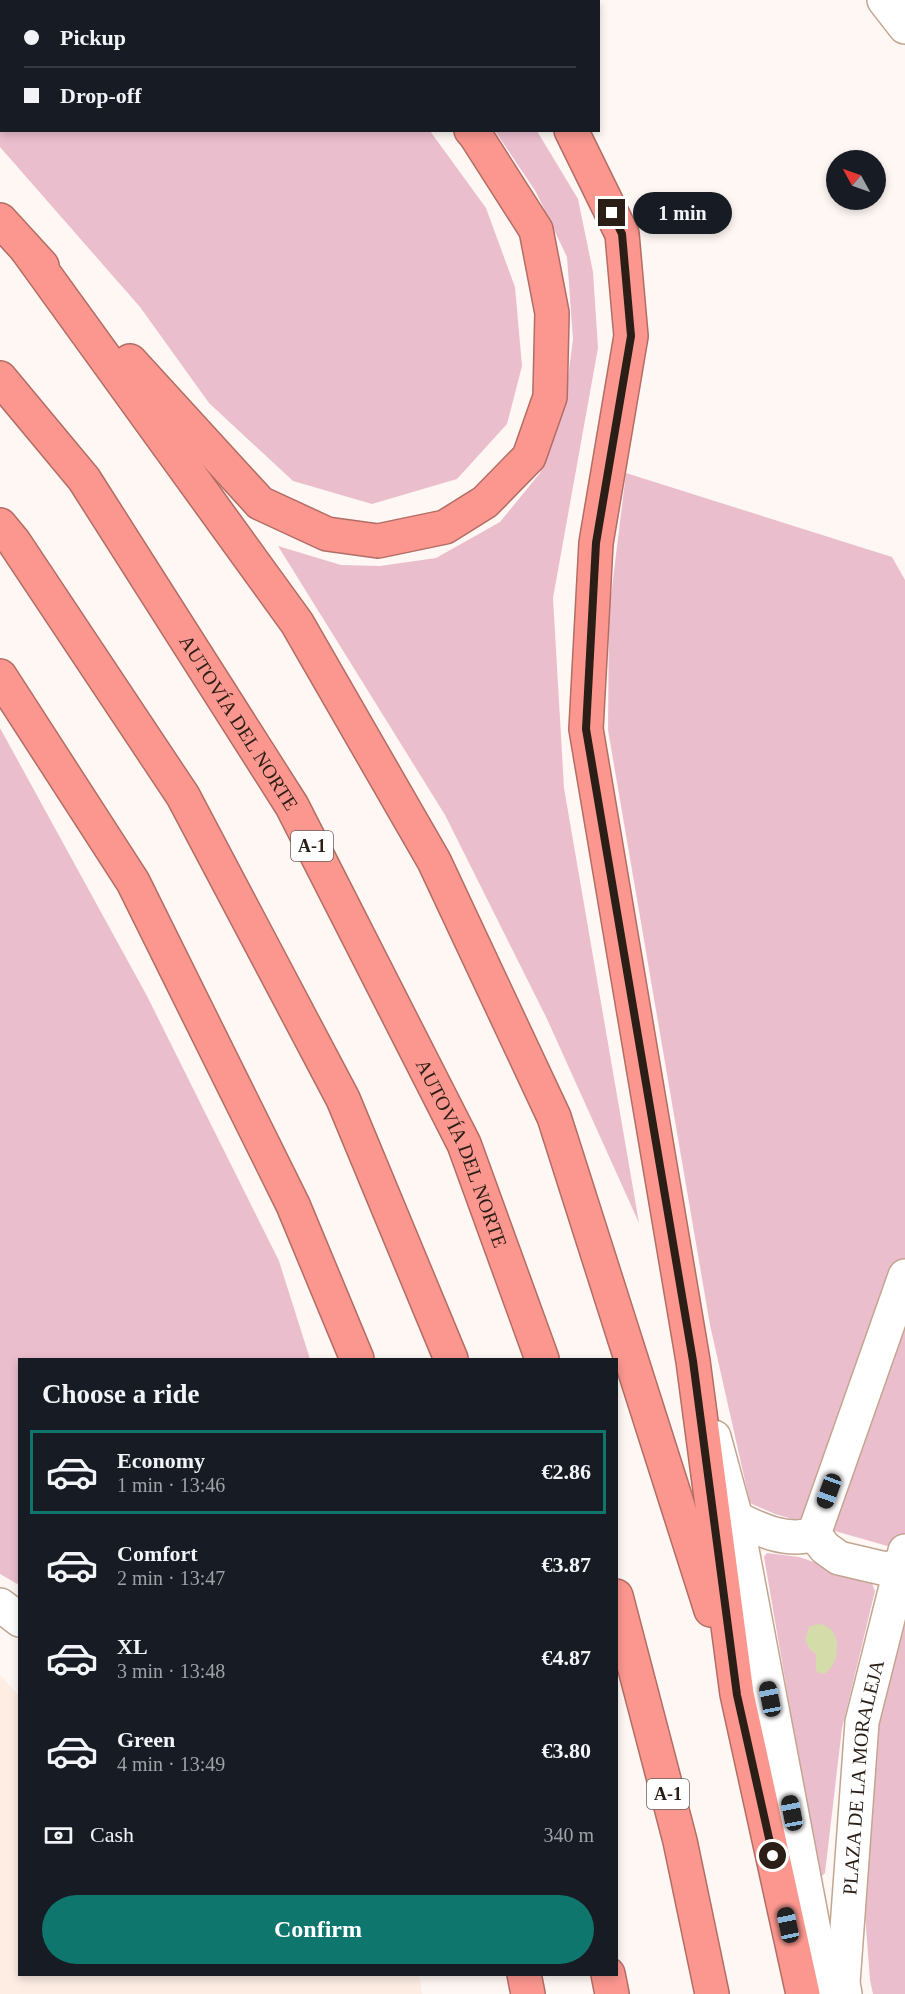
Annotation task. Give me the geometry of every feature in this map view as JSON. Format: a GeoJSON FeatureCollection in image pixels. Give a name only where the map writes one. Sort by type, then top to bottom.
{"type":"FeatureCollection","features":[{"type":"Feature","properties":{"kind":"highway"},"geometry":{"type":"LineString","coordinates":[[0,220],[260,503],[327,534],[378,541],[445,527],[485,502],[529,457],[550,397],[552,313],[536,230],[473,132]]}},
{"type":"Feature","properties":{"kind":"highway"},"geometry":{"type":"LineString","coordinates":[[572,132],[622,234],[631,336],[596,543],[586,729],[693,1361],[737,1695],[803,1994]]}},
{"type":"Feature","properties":{"kind":"highway"},"geometry":{"type":"LineString","coordinates":[[27,250],[297,623],[434,861],[554,1116],[737,1695]]}},
{"type":"Feature","properties":{"kind":"highway","name":"AUTOVÍA DEL NORTE"},"geometry":{"type":"LineString","coordinates":[[0,378],[84,479],[292,806],[464,1144],[542,1358]]}},
{"type":"Feature","properties":{"kind":"highway"},"geometry":{"type":"LineString","coordinates":[[0,525],[15,542],[183,796],[343,1099],[451,1358]]}},
{"type":"Feature","properties":{"kind":"highway"},"geometry":{"type":"LineString","coordinates":[[0,676],[133,882],[293,1205],[357,1358]]}},
{"type":"Feature","properties":{"kind":"highway"},"geometry":{"type":"LineString","coordinates":[[293,1205],[339,1358]]}},
{"type":"Feature","properties":{"kind":"highway","name":"A-1"},"geometry":{"type":"LineString","coordinates":[[618,1604],[680,1841],[712,1994]]}},
{"type":"Feature","properties":{"kind":"highway"},"geometry":{"type":"LineString","coordinates":[[525,1976],[528,1994]]}},
{"type":"Feature","properties":{"kind":"highway"},"geometry":{"type":"LineString","coordinates":[[608,1976],[612,1994]]}},
{"type":"Feature","properties":{"kind":"street"},"geometry":{"type":"LineString","coordinates":[[884,0],[905,27]]}},
{"type":"Feature","properties":{"kind":"street"},"geometry":{"type":"LineString","coordinates":[[736,1518],[753,1527],[781,1536],[801,1538],[814,1534],[905,1276]]}},
{"type":"Feature","properties":{"kind":"street"},"geometry":{"type":"LineString","coordinates":[[693,1361],[736,1518],[826,1994]]}},
{"type":"Feature","properties":{"kind":"street","name":"PLAZA DE LA MORALEJA"},"geometry":{"type":"LineString","coordinates":[[814,1534],[825,1548],[839,1558],[886,1569],[903,1558]]}},
{"type":"Feature","properties":{"kind":"street","name":"PLAZA DE LA MORALEJA"},"geometry":{"type":"LineString","coordinates":[[845,1994],[843,1983],[862,1722],[903,1558]]}},
{"type":"Feature","properties":{"kind":"street"},"geometry":{"type":"LineString","coordinates":[[0,1605],[18,1618]]}},
{"type":"Feature","properties":{"kind":"shaded area"},"geometry":{"type":"Polygon","coordinates":[[[0,132],[431,132],[486,208],[515,287],[522,366],[507,424],[457,479],[372,504],[293,481],[209,403],[140,307],[0,147],[0,132]]]}},
{"type":"Feature","properties":{"kind":"shaded area"},"geometry":{"type":"Polygon","coordinates":[[[496,132],[538,132],[578,199],[593,272],[598,348],[553,598],[564,788],[639,1223],[547,1019],[445,815],[278,546],[341,565],[380,566],[436,558],[500,522],[540,473],[564,408],[573,339],[567,257],[536,192],[496,132]]]}},
{"type":"Feature","properties":{"kind":"shaded area"},"geometry":{"type":"Polygon","coordinates":[[[626,473],[892,557],[905,580],[905,1551],[775,1514],[750,1503],[710,1325],[608,730],[609,612],[626,473]]]}},
{"type":"Feature","properties":{"kind":"shaded area"},"geometry":{"type":"Polygon","coordinates":[[[0,728],[147,996],[279,1261],[310,1358],[18,1358],[18,1584],[0,1574],[0,728]]]}},
{"type":"Feature","properties":{"kind":"shaded area"},"geometry":{"type":"Polygon","coordinates":[[[767,1553],[799,1557],[871,1581],[875,1591],[842,1728],[825,1873],[822,1876],[818,1872],[764,1557],[767,1553]]]}},
{"type":"Feature","properties":{"kind":"shaded area"},"geometry":{"type":"Polygon","coordinates":[[[905,1615],[905,1994],[873,1994],[865,1914],[874,1746],[905,1615]]]}},
{"type":"Feature","properties":{"kind":"shaded area"},"geometry":{"type":"Polygon","coordinates":[[[818,1624],[832,1631],[837,1646],[834,1662],[824,1674],[816,1670],[816,1654],[805,1640],[809,1627],[818,1624]]]}},
{"type":"Feature","properties":{"kind":"shaded area"},"geometry":{"type":"Polygon","coordinates":[[[0,1675],[18,1695],[18,1976],[419,1976],[422,1994],[0,1994],[0,1675]]]}},
{"type":"Feature","properties":{"kind":"route"},"geometry":{"type":"LineString","coordinates":[[612,213],[622,234],[631,336],[596,543],[586,729],[693,1361],[737,1695],[773,1856]]}}]}
